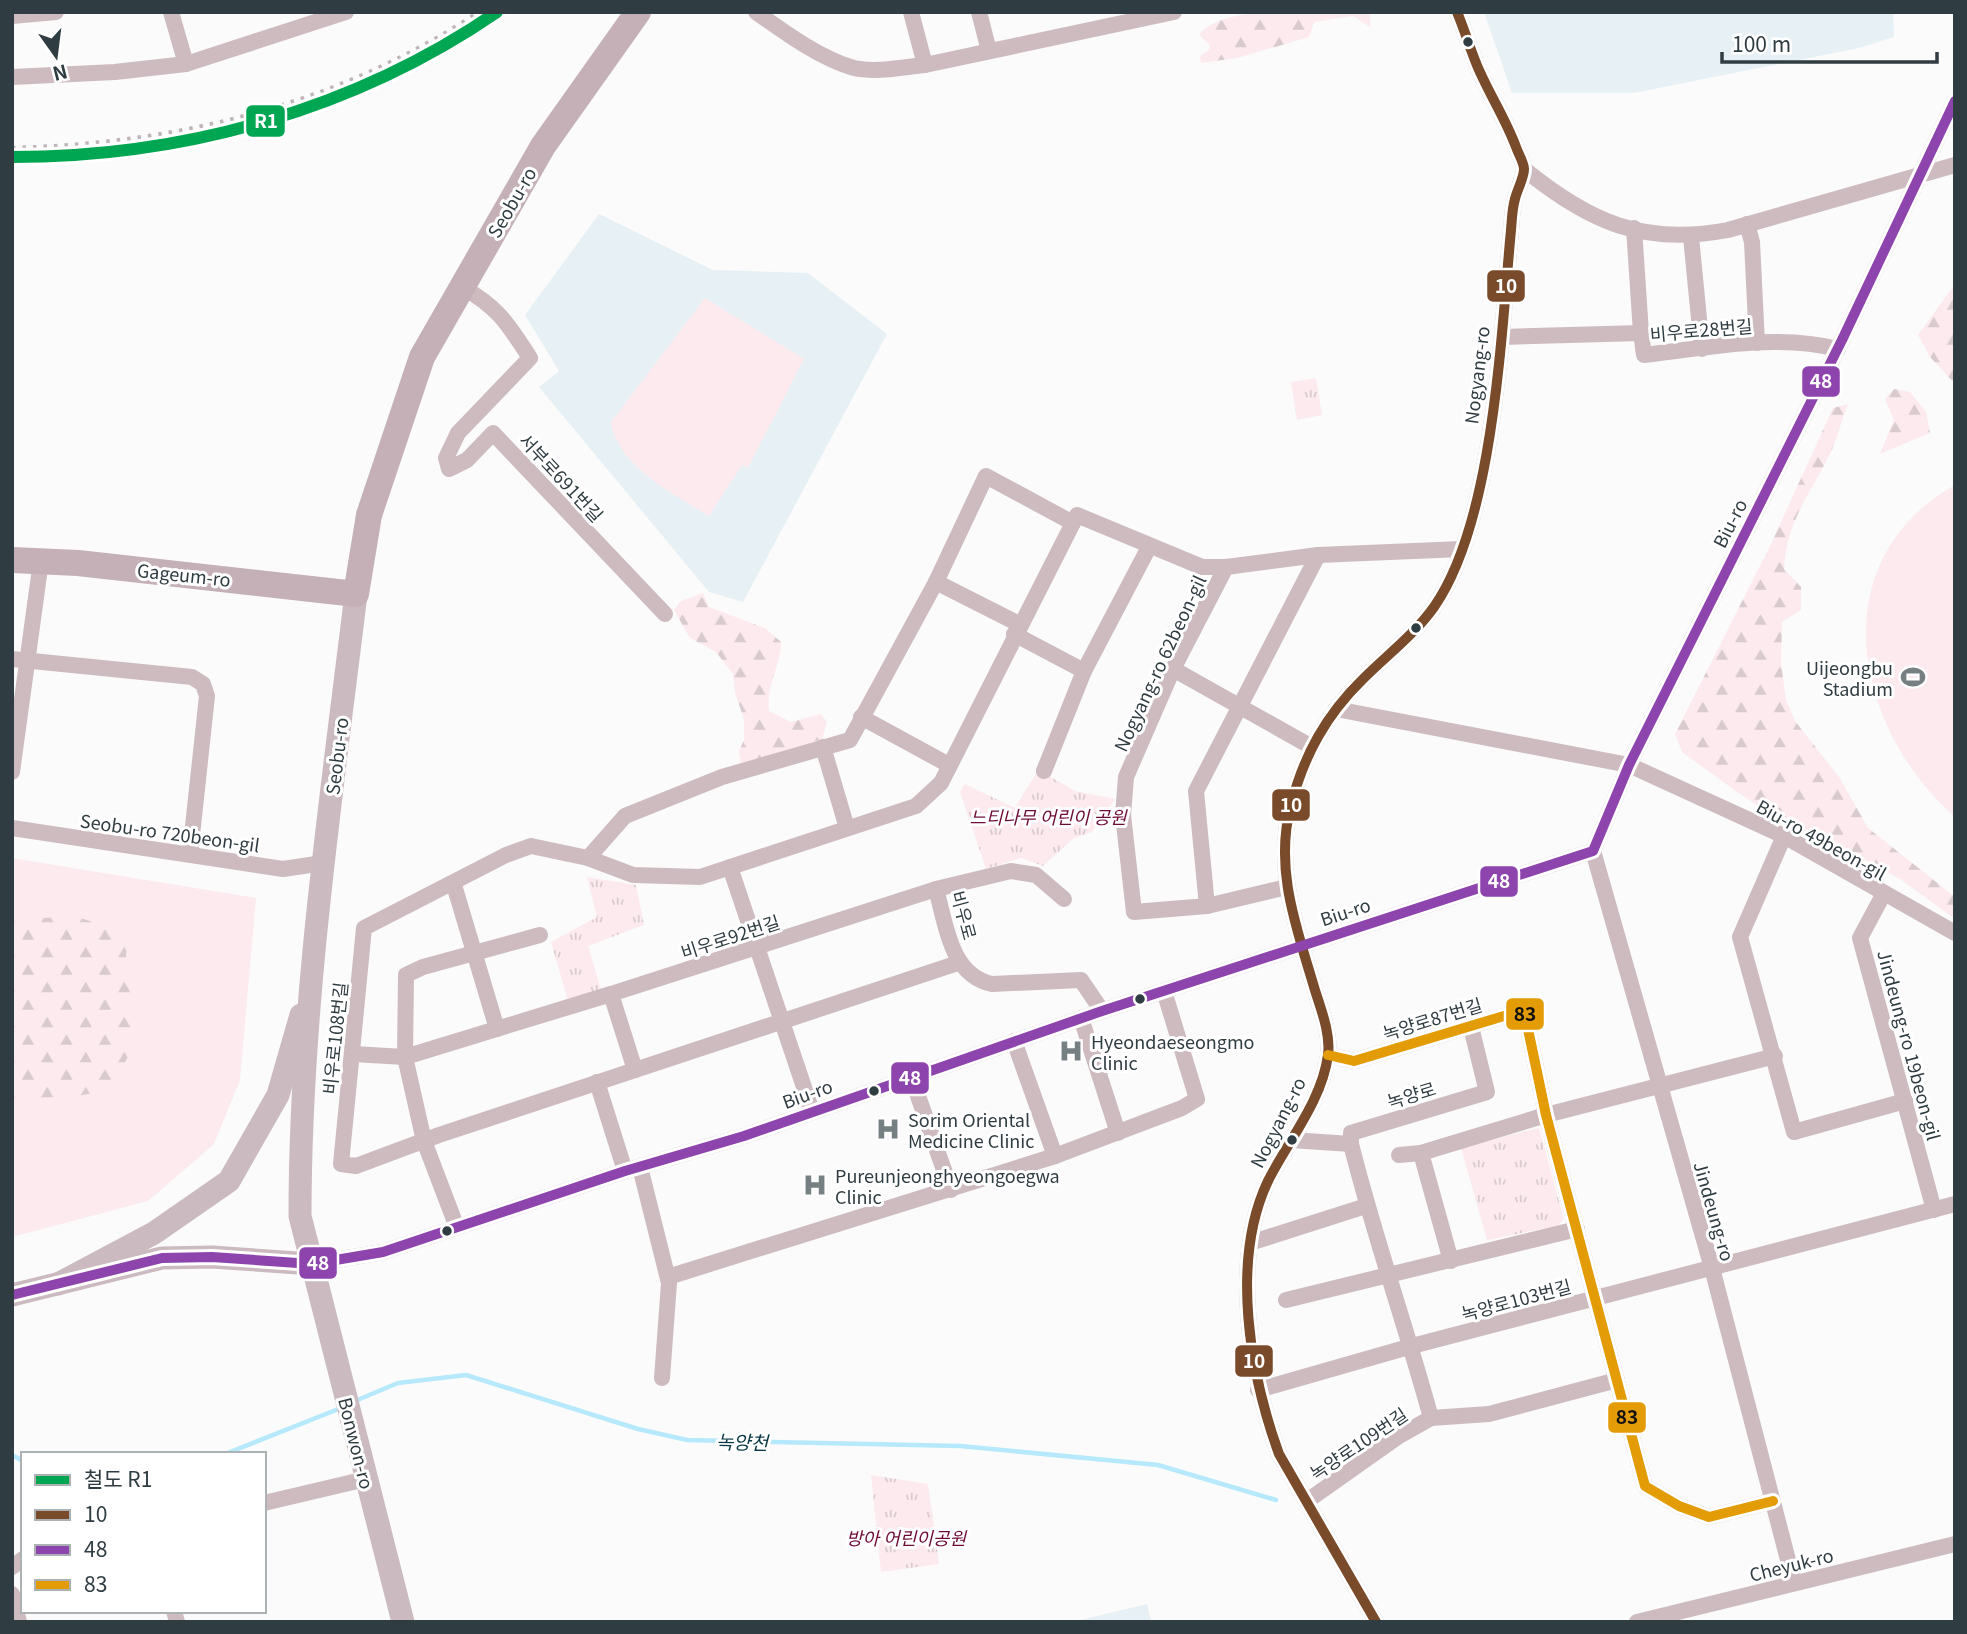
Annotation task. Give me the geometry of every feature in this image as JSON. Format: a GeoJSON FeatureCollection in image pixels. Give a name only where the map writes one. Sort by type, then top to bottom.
{"type":"FeatureCollection","features":[{"type":"Feature","properties":{"kind":"main road","name":"Seobu-ro"},"geometry":{"type":"LineString","coordinates":[[356,594],[369,515],[422,357],[543,146],[638,12]]}},
{"type":"Feature","properties":{"kind":"main road","name":"Gageum-ro"},"geometry":{"type":"LineString","coordinates":[[12,560],[356,594]]}},
{"type":"Feature","properties":{"kind":"street"},"geometry":{"type":"LineString","coordinates":[[12,16],[56,12]]}},
{"type":"Feature","properties":{"kind":"street"},"geometry":{"type":"LineString","coordinates":[[172,12],[187,64]]}},
{"type":"Feature","properties":{"kind":"street"},"geometry":{"type":"LineString","coordinates":[[12,77],[115,72],[187,64],[346,12]]}},
{"type":"Feature","properties":{"kind":"street"},"geometry":{"type":"LineString","coordinates":[[756,12],[797,41],[857,68],[925,65],[1174,12]]}},
{"type":"Feature","properties":{"kind":"street"},"geometry":{"type":"LineString","coordinates":[[911,12],[925,65]]}},
{"type":"Feature","properties":{"kind":"street"},"geometry":{"type":"LineString","coordinates":[[979,12],[989,51]]}},
{"type":"Feature","properties":{"kind":"street"},"geometry":{"type":"LineString","coordinates":[[1457,12],[1480,71],[1504,114],[1524,169],[1574,208],[1610,223],[1691,237],[1747,224],[1955,165]]}},
{"type":"Feature","properties":{"kind":"street"},"geometry":{"type":"LineString","coordinates":[[1922,173],[1955,101]]}},
{"type":"Feature","properties":{"kind":"street","name":"Nogyang-ro"},"geometry":{"type":"LineString","coordinates":[[1376,1622],[1279,1454],[1258,1390],[1250,1329],[1250,1243],[1266,1185],[1317,1092],[1328,1055],[1321,1009],[1287,887],[1284,848],[1289,810],[1310,746],[1360,681],[1413,633],[1433,609],[1446,588],[1462,550],[1483,473],[1502,337],[1514,202],[1524,169]]}},
{"type":"Feature","properties":{"kind":"street","name":"Biu-ro"},"geometry":{"type":"LineString","coordinates":[[313,1264],[383,1252],[456,1225],[744,1136],[1102,1010],[1592,851],[1629,765],[1838,349],[1922,173]]}},
{"type":"Feature","properties":{"kind":"street"},"geometry":{"type":"LineString","coordinates":[[1747,224],[1752,242],[1757,343]]}},
{"type":"Feature","properties":{"kind":"street"},"geometry":{"type":"LineString","coordinates":[[1634,228],[1641,333]]}},
{"type":"Feature","properties":{"kind":"street"},"geometry":{"type":"LineString","coordinates":[[1691,237],[1702,349]]}},
{"type":"Feature","properties":{"kind":"street","name":"서부로691번길"},"geometry":{"type":"LineString","coordinates":[[462,287],[488,302],[503,315],[530,358],[458,433],[446,458],[449,469],[467,460],[493,433],[665,614]]}},
{"type":"Feature","properties":{"kind":"street","name":"비우로28번길"},"geometry":{"type":"LineString","coordinates":[[1502,337],[1641,333],[1644,355],[1757,343],[1810,342],[1838,349]]}},
{"type":"Feature","properties":{"kind":"street","name":"Nogyang-ro 62beon-gil"},"geometry":{"type":"LineString","coordinates":[[588,858],[625,816],[722,777],[850,740],[936,582],[986,476],[1073,523],[1077,515],[1202,567],[1226,567],[1318,555],[1462,550]]}},
{"type":"Feature","properties":{"kind":"street"},"geometry":{"type":"LineString","coordinates":[[588,858],[633,875],[700,877],[916,806],[941,783],[1073,523]]}},
{"type":"Feature","properties":{"kind":"street"},"geometry":{"type":"LineString","coordinates":[[1044,771],[1084,671],[1149,547]]}},
{"type":"Feature","properties":{"kind":"street"},"geometry":{"type":"LineString","coordinates":[[1207,906],[1196,791],[1318,555]]}},
{"type":"Feature","properties":{"kind":"street"},"geometry":{"type":"LineString","coordinates":[[12,772],[20,659],[41,561]]}},
{"type":"Feature","properties":{"kind":"street","name":"Nogyang-ro 62beon-gil"},"geometry":{"type":"LineString","coordinates":[[1226,567],[1173,669],[1126,777],[1124,815],[1135,912],[1207,906],[1287,887]]}},
{"type":"Feature","properties":{"kind":"street"},"geometry":{"type":"LineString","coordinates":[[936,582],[1084,671]]}},
{"type":"Feature","properties":{"kind":"street","name":"Seobu-ro"},"geometry":{"type":"LineString","coordinates":[[313,1264],[300,1216],[300,1162],[323,863],[356,594]]}},
{"type":"Feature","properties":{"kind":"street"},"geometry":{"type":"LineString","coordinates":[[20,659],[192,677],[203,684],[207,696],[190,854]]}},
{"type":"Feature","properties":{"kind":"street"},"geometry":{"type":"LineString","coordinates":[[1173,669],[1240,704],[1310,746]]}},
{"type":"Feature","properties":{"kind":"street"},"geometry":{"type":"LineString","coordinates":[[1336,709],[1629,765]]}},
{"type":"Feature","properties":{"kind":"street"},"geometry":{"type":"LineString","coordinates":[[861,717],[949,765]]}},
{"type":"Feature","properties":{"kind":"street"},"geometry":{"type":"LineString","coordinates":[[823,747],[847,828]]}},
{"type":"Feature","properties":{"kind":"street","name":"Biu-ro 49beon-gil"},"geometry":{"type":"LineString","coordinates":[[1629,765],[1784,836],[1955,933]]}},
{"type":"Feature","properties":{"kind":"street","name":"Seobu-ro 720beon-gil"},"geometry":{"type":"LineString","coordinates":[[12,828],[283,869],[323,863]]}},
{"type":"Feature","properties":{"kind":"street"},"geometry":{"type":"LineString","coordinates":[[1784,836],[1740,937],[1794,1132],[1905,1101]]}},
{"type":"Feature","properties":{"kind":"street","name":"비우로108번길"},"geometry":{"type":"LineString","coordinates":[[425,1141],[356,1166],[341,1164],[364,928],[454,885],[506,855],[531,846],[588,858]]}},
{"type":"Feature","properties":{"kind":"street","name":"Jindeung-ro"},"geometry":{"type":"LineString","coordinates":[[1592,851],[1712,1268],[1794,1583]]}},
{"type":"Feature","properties":{"kind":"street"},"geometry":{"type":"LineString","coordinates":[[730,867],[812,1111]]}},
{"type":"Feature","properties":{"kind":"street","name":"비우로"},"geometry":{"type":"LineString","coordinates":[[1064,899],[1037,875],[1011,871],[936,889],[958,963],[981,982],[992,984],[1082,981],[1102,1010]]}},
{"type":"Feature","properties":{"kind":"street"},"geometry":{"type":"LineString","coordinates":[[454,885],[497,1028]]}},
{"type":"Feature","properties":{"kind":"street","name":"비우로92번길"},"geometry":{"type":"LineString","coordinates":[[405,1058],[936,889]]}},
{"type":"Feature","properties":{"kind":"street","name":"Jindeung-ro 19beon-gil"},"geometry":{"type":"LineString","coordinates":[[1883,894],[1860,938],[1934,1210]]}},
{"type":"Feature","properties":{"kind":"street"},"geometry":{"type":"LineString","coordinates":[[456,1225],[425,1141],[405,1058],[406,975],[423,967],[540,935]]}},
{"type":"Feature","properties":{"kind":"street"},"geometry":{"type":"LineString","coordinates":[[425,1141],[958,963]]}},
{"type":"Feature","properties":{"kind":"street"},"geometry":{"type":"LineString","coordinates":[[58,1284],[154,1233],[229,1181],[278,1095],[313,971]]}},
{"type":"Feature","properties":{"kind":"street"},"geometry":{"type":"LineString","coordinates":[[667,1274],[951,1190],[1055,1156],[1182,1108],[1197,1098],[1164,991]]}},
{"type":"Feature","properties":{"kind":"street"},"geometry":{"type":"LineString","coordinates":[[611,994],[635,1070]]}},
{"type":"Feature","properties":{"kind":"street","name":"녹양로87번길"},"geometry":{"type":"LineString","coordinates":[[1328,1055],[1354,1061],[1524,1010],[1546,1115],[1645,1486],[1679,1506],[1709,1517],[1773,1502]]}},
{"type":"Feature","properties":{"kind":"street"},"geometry":{"type":"LineString","coordinates":[[1082,1018],[1118,1133]]}},
{"type":"Feature","properties":{"kind":"street","name":"녹양로"},"geometry":{"type":"LineString","coordinates":[[1351,1144],[1351,1132],[1487,1092],[1471,1027]]}},
{"type":"Feature","properties":{"kind":"street"},"geometry":{"type":"LineString","coordinates":[[1014,1041],[1055,1156]]}},
{"type":"Feature","properties":{"kind":"street"},"geometry":{"type":"LineString","coordinates":[[353,1054],[405,1058]]}},
{"type":"Feature","properties":{"kind":"street"},"geometry":{"type":"LineString","coordinates":[[1399,1155],[1422,1153],[1546,1115],[1775,1056]]}},
{"type":"Feature","properties":{"kind":"street"},"geometry":{"type":"LineString","coordinates":[[911,1076],[951,1190]]}},
{"type":"Feature","properties":{"kind":"street"},"geometry":{"type":"LineString","coordinates":[[597,1082],[632,1169],[667,1274],[662,1378]]}},
{"type":"Feature","properties":{"kind":"street"},"geometry":{"type":"LineString","coordinates":[[1291,1140],[1351,1144],[1366,1206],[1412,1346],[1431,1418],[1489,1414],[1617,1380]]}},
{"type":"Feature","properties":{"kind":"street"},"geometry":{"type":"LineString","coordinates":[[1422,1153],[1451,1261]]}},
{"type":"Feature","properties":{"kind":"street"},"geometry":{"type":"LineString","coordinates":[[1712,1268],[1955,1204]]}},
{"type":"Feature","properties":{"kind":"street"},"geometry":{"type":"LineString","coordinates":[[1250,1243],[1366,1206]]}},
{"type":"Feature","properties":{"kind":"street"},"geometry":{"type":"LineString","coordinates":[[1286,1300],[1577,1229]]}},
{"type":"Feature","properties":{"kind":"street"},"geometry":{"type":"LineString","coordinates":[[12,1295],[162,1258],[212,1257],[313,1264]]}},
{"type":"Feature","properties":{"kind":"street","name":"Bonwon-ro"},"geometry":{"type":"LineString","coordinates":[[313,1264],[403,1622]]}},
{"type":"Feature","properties":{"kind":"street","name":"녹양로103번길"},"geometry":{"type":"LineString","coordinates":[[1258,1390],[1412,1346],[1712,1268]]}},
{"type":"Feature","properties":{"kind":"street","name":"녹양로109번길"},"geometry":{"type":"LineString","coordinates":[[1307,1501],[1399,1436],[1431,1418]]}},
{"type":"Feature","properties":{"kind":"street"},"geometry":{"type":"LineString","coordinates":[[266,1503],[366,1479]]}},
{"type":"Feature","properties":{"kind":"street","name":"Cheyuk-ro"},"geometry":{"type":"LineString","coordinates":[[1637,1622],[1955,1544]]}},
{"type":"Feature","properties":{"kind":"street"},"geometry":{"type":"LineString","coordinates":[[12,1594],[19,1622]]}},
{"type":"Feature","properties":{"kind":"shaded area"},"geometry":{"type":"Polygon","coordinates":[[[1484,12],[1893,12],[1894,37],[1859,48],[1634,93],[1512,93],[1484,12]]]}},
{"type":"Feature","properties":{"kind":"shaded area"},"geometry":{"type":"Polygon","coordinates":[[[599,214],[713,270],[808,273],[887,334],[743,602],[709,592],[539,387],[559,371],[525,315],[599,214]]]}},
{"type":"Feature","properties":{"kind":"shaded area"},"geometry":{"type":"Polygon","coordinates":[[[1147,1604],[1151,1622],[1072,1622],[1147,1604]]]}},
{"type":"Feature","properties":{"kind":"green space"},"geometry":{"type":"Polygon","coordinates":[[[1256,12],[1370,12],[1370,27],[1353,16],[1314,22],[1309,37],[1237,58],[1201,63],[1200,56],[1209,50],[1210,45],[1199,34],[1218,21],[1256,12]]]}},
{"type":"Feature","properties":{"kind":"green space"},"geometry":{"type":"Polygon","coordinates":[[[1955,284],[1955,384],[1930,357],[1918,335],[1955,284]]]}},
{"type":"Feature","properties":{"kind":"green space"},"geometry":{"type":"Polygon","coordinates":[[[705,298],[804,359],[748,468],[742,465],[709,516],[665,489],[636,465],[615,438],[611,422],[705,298]]]}},
{"type":"Feature","properties":{"kind":"green space"},"geometry":{"type":"Polygon","coordinates":[[[1316,378],[1322,415],[1297,420],[1291,382],[1316,378]]]}},
{"type":"Feature","properties":{"kind":"green space"},"geometry":{"type":"Polygon","coordinates":[[[1894,389],[1910,392],[1926,412],[1930,433],[1880,454],[1894,420],[1885,399],[1894,389]]]}},
{"type":"Feature","properties":{"kind":"green space"},"geometry":{"type":"Polygon","coordinates":[[[1848,404],[1832,450],[1795,521],[1786,551],[1784,569],[1801,587],[1801,610],[1782,622],[1781,663],[1786,700],[1795,721],[1839,777],[1868,828],[1955,897],[1955,919],[1900,879],[1853,853],[1797,831],[1737,792],[1682,752],[1675,734],[1771,544],[1833,408],[1848,404]]]}},
{"type":"Feature","properties":{"kind":"green space","name":"Uijeongbu Stadium"},"geometry":{"type":"Polygon","coordinates":[[[1955,485],[1955,817],[1920,780],[1893,738],[1875,693],[1866,646],[1869,600],[1884,556],[1912,517],[1955,485]]]}},
{"type":"Feature","properties":{"kind":"green space"},"geometry":{"type":"Polygon","coordinates":[[[703,593],[709,607],[765,628],[781,642],[779,660],[769,693],[769,711],[791,722],[821,714],[827,722],[822,739],[741,767],[739,751],[744,740],[744,719],[735,693],[733,674],[716,652],[690,638],[674,610],[681,601],[703,593]]]}},
{"type":"Feature","properties":{"kind":"green space","name":"느티나무 어린이 공원"},"geometry":{"type":"Polygon","coordinates":[[[1038,770],[1075,791],[1115,799],[1092,832],[1074,838],[1043,866],[1021,858],[986,869],[960,792],[965,784],[1015,808],[1038,770]]]}},
{"type":"Feature","properties":{"kind":"green space"},"geometry":{"type":"Polygon","coordinates":[[[12,858],[256,898],[240,1080],[214,1144],[148,1201],[12,1237],[12,858]]]}},
{"type":"Feature","properties":{"kind":"green space"},"geometry":{"type":"Polygon","coordinates":[[[587,877],[636,885],[644,925],[588,946],[602,993],[569,1004],[551,942],[597,917],[587,877]]]}},
{"type":"Feature","properties":{"kind":"green space"},"geometry":{"type":"Polygon","coordinates":[[[75,916],[128,934],[125,968],[139,1033],[112,1090],[12,1107],[12,920],[75,916]]]}},
{"type":"Feature","properties":{"kind":"green space"},"geometry":{"type":"Polygon","coordinates":[[[1539,1128],[1564,1219],[1557,1226],[1487,1240],[1461,1148],[1539,1128]]]}},
{"type":"Feature","properties":{"kind":"green space","name":"방아 어린이공원"},"geometry":{"type":"Polygon","coordinates":[[[871,1475],[928,1484],[939,1564],[881,1572],[871,1475]]]}},
{"type":"Feature","properties":{"kind":"waterway","name":"녹양천"},"geometry":{"type":"LineString","coordinates":[[355,1401],[398,1383],[466,1375],[638,1429],[687,1440],[960,1446],[1158,1465],[1276,1500]]}},
{"type":"Feature","properties":{"kind":"waterway","name":"녹양천"},"geometry":{"type":"LineString","coordinates":[[230,1452],[341,1408]]}},
{"type":"Feature","properties":{"kind":"waterway","name":"녹양천"},"geometry":{"type":"LineString","coordinates":[[12,1455],[21,1460]]}},
{"type":"Feature","properties":{"kind":"railway"},"geometry":{"type":"LineString","coordinates":[[12,148],[135,138],[256,113],[371,72],[426,44],[479,12]]}},
{"type":"Feature","properties":{"kind":"rail line","name":"R1"},"geometry":{"type":"LineString","coordinates":[[12,157],[76,155],[140,148],[203,137],[265,121],[326,101],[385,76],[442,46],[497,12]]}},
{"type":"Feature","properties":{"kind":"transit line","name":"10"},"geometry":{"type":"LineString","coordinates":[[1376,1622],[1279,1454],[1253,1354],[1247,1281],[1256,1212],[1268,1181],[1312,1105],[1325,1072],[1329,1047],[1324,1020],[1294,919],[1286,874],[1286,828],[1296,787],[1327,722],[1350,693],[1426,617],[1454,570],[1470,526],[1491,425],[1513,210],[1524,169],[1508,127],[1479,70],[1457,12]]}},
{"type":"Feature","properties":{"kind":"transit line","name":"48"},"geometry":{"type":"LineString","coordinates":[[12,1295],[162,1258],[212,1257],[312,1264],[383,1252],[625,1171],[744,1136],[1102,1011],[1593,851],[1629,765],[1842,340],[1955,101]]}},
{"type":"Feature","properties":{"kind":"transit line","name":"83"},"geometry":{"type":"LineString","coordinates":[[1328,1055],[1354,1061],[1524,1010],[1546,1115],[1645,1486],[1679,1506],[1709,1517],[1773,1501]]}},
{"type":"Feature","properties":{"kind":"place","name":"Uijeongbu Stadium"},"geometry":{"type":"Point","coordinates":[1913,677]}},
{"type":"Feature","properties":{"kind":"place","name":"Hyeondaeseongmo Clinic"},"geometry":{"type":"Point","coordinates":[1071,1051]}},
{"type":"Feature","properties":{"kind":"place","name":"Sorim Oriental Medicine Clinic"},"geometry":{"type":"Point","coordinates":[888,1129]}},
{"type":"Feature","properties":{"kind":"place","name":"Pureunjeonghyeongoegwa Clinic"},"geometry":{"type":"Point","coordinates":[815,1185]}}]}
